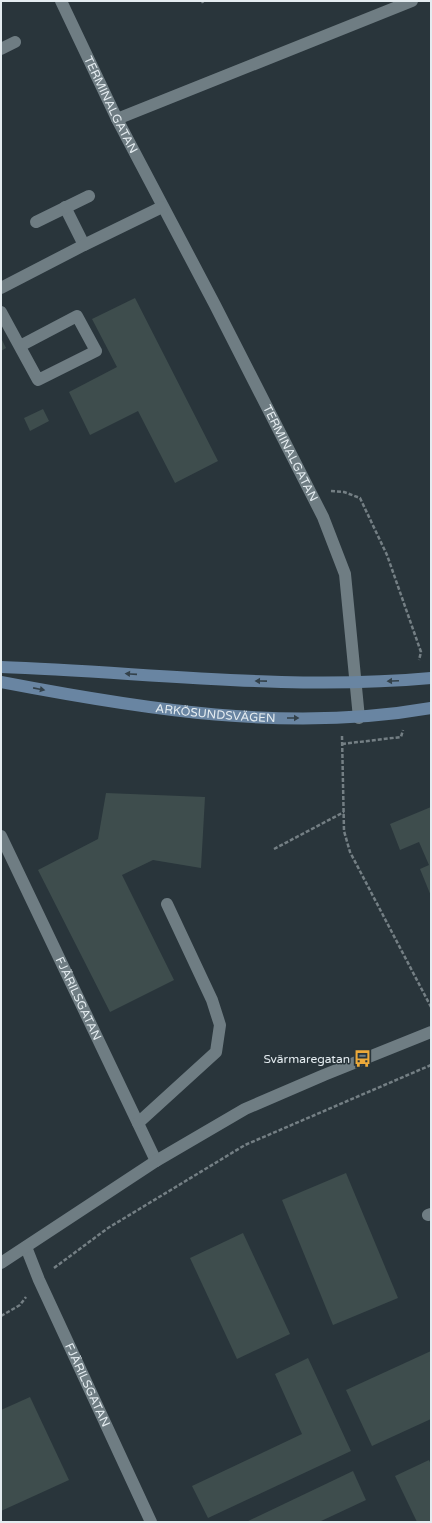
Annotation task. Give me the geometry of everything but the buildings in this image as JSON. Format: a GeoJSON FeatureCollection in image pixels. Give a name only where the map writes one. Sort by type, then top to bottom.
{"type":"FeatureCollection","features":[{"type":"Feature","properties":{"kind":"main road"},"geometry":{"type":"LineString","coordinates":[[1,667],[247,681],[356,682],[431,678]]}},
{"type":"Feature","properties":{"kind":"main road","name":"ARKÖSUNDSVÄGEN"},"geometry":{"type":"LineString","coordinates":[[1,682],[173,711],[274,718],[359,718],[406,713],[431,708]]}},
{"type":"Feature","properties":{"kind":"street","name":"TERMINALGATAN"},"geometry":{"type":"LineString","coordinates":[[61,1],[117,119],[162,207],[215,305],[323,518],[345,574],[359,718]]}},
{"type":"Feature","properties":{"kind":"street"},"geometry":{"type":"LineString","coordinates":[[117,119],[412,1]]}},
{"type":"Feature","properties":{"kind":"street"},"geometry":{"type":"LineString","coordinates":[[1,49],[15,42]]}},
{"type":"Feature","properties":{"kind":"street"},"geometry":{"type":"LineString","coordinates":[[36,222],[89,196]]}},
{"type":"Feature","properties":{"kind":"street"},"geometry":{"type":"LineString","coordinates":[[65,207],[84,245]]}},
{"type":"Feature","properties":{"kind":"street"},"geometry":{"type":"LineString","coordinates":[[1,288],[162,207]]}},
{"type":"Feature","properties":{"kind":"street"},"geometry":{"type":"LineString","coordinates":[[1,312],[38,380],[96,351],[77,316],[20,346]]}},
{"type":"Feature","properties":{"kind":"street","name":"FJÄRILSGATAN"},"geometry":{"type":"LineString","coordinates":[[1,836],[156,1161]]}},
{"type":"Feature","properties":{"kind":"street"},"geometry":{"type":"LineString","coordinates":[[138,1123],[216,1052],[220,1025],[212,1000],[167,904]]}},
{"type":"Feature","properties":{"kind":"street"},"geometry":{"type":"LineString","coordinates":[[1,1263],[156,1161],[245,1109],[324,1074],[431,1032]]}},
{"type":"Feature","properties":{"kind":"street","name":"FJÄRILSGATAN"},"geometry":{"type":"LineString","coordinates":[[26,1247],[39,1280],[151,1522]]}},
{"type":"Feature","properties":{"kind":"path"},"geometry":{"type":"LineString","coordinates":[[309,489],[344,492],[360,498],[387,555],[421,652],[414,680]]}},
{"type":"Feature","properties":{"kind":"path"},"geometry":{"type":"LineString","coordinates":[[342,744],[401,737],[406,713]]}},
{"type":"Feature","properties":{"kind":"path"},"geometry":{"type":"LineString","coordinates":[[342,718],[344,831],[350,852],[431,1007]]}},
{"type":"Feature","properties":{"kind":"path"},"geometry":{"type":"LineString","coordinates":[[274,848],[344,812]]}},
{"type":"Feature","properties":{"kind":"path"},"geometry":{"type":"LineString","coordinates":[[1,1316],[20,1305],[39,1280],[108,1228],[245,1145],[431,1065]]}},
{"type":"Feature","properties":{"kind":"place","name":"Svärmaregatan"},"geometry":{"type":"Point","coordinates":[363,1059]}}]}
